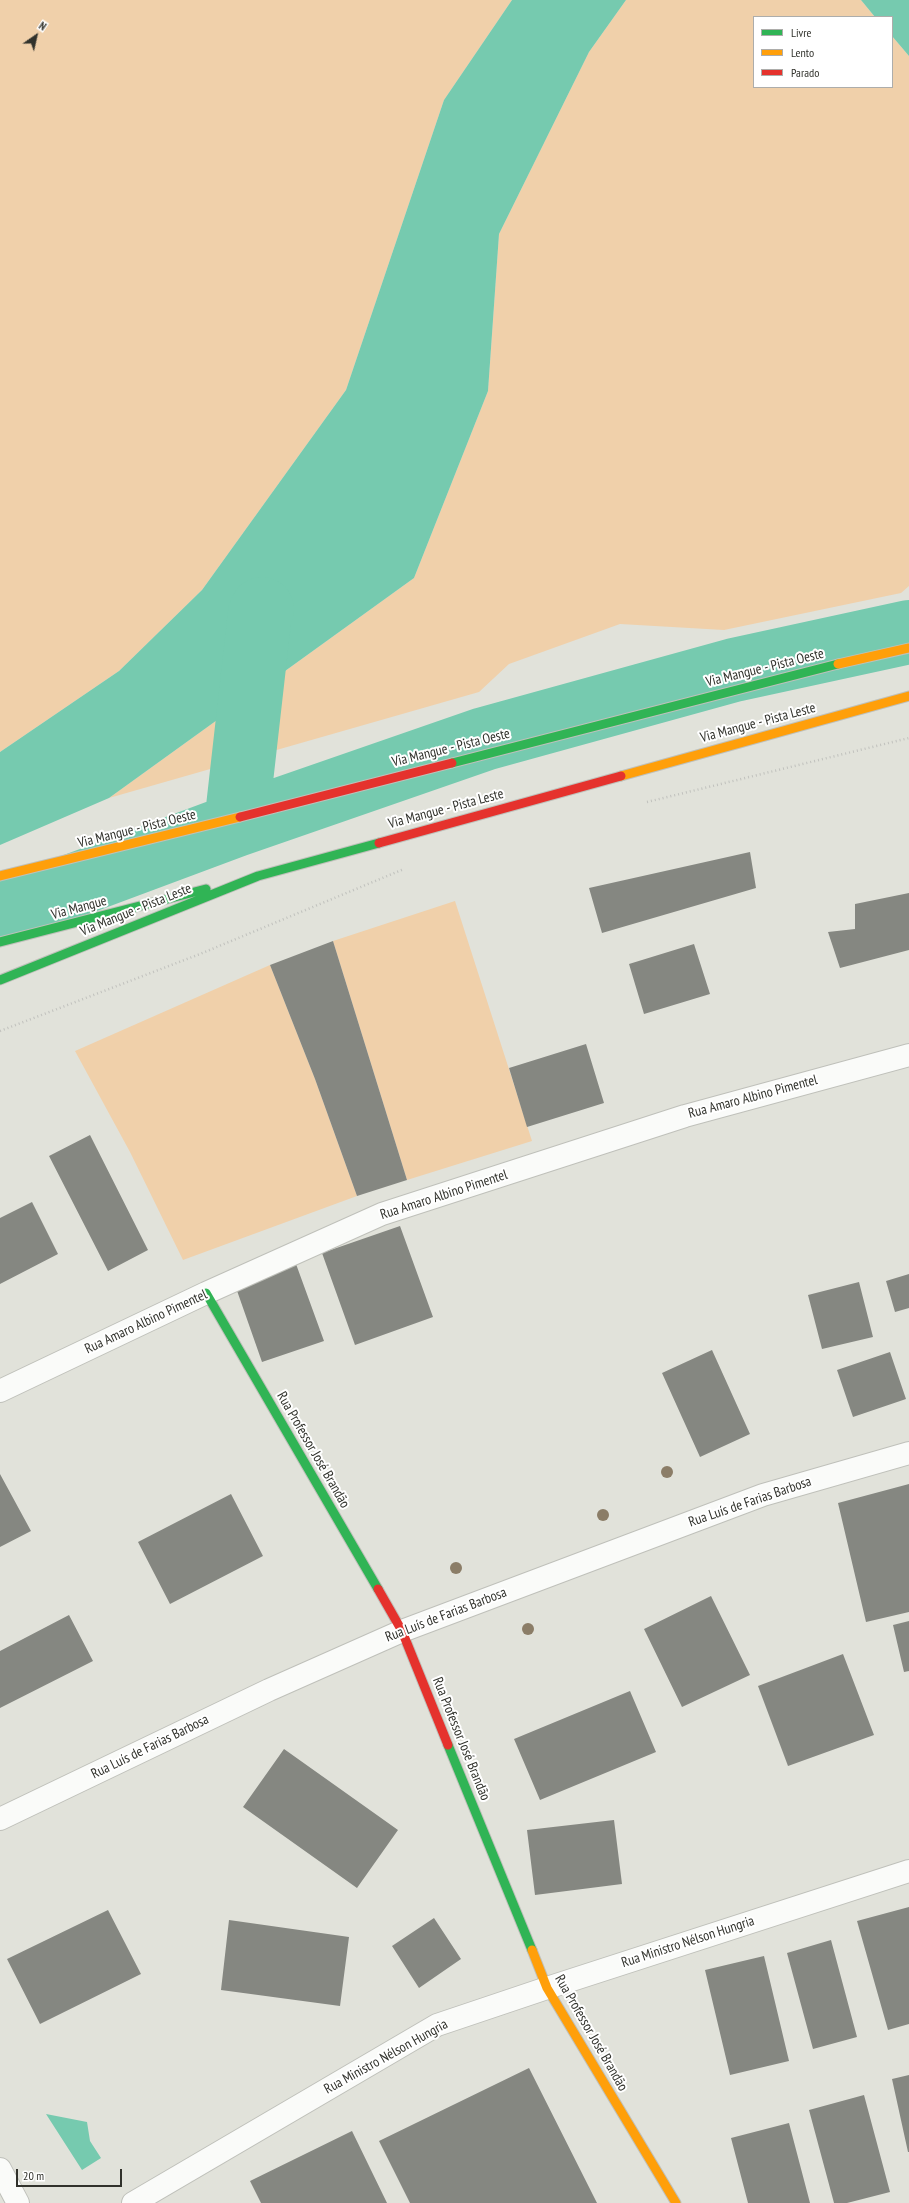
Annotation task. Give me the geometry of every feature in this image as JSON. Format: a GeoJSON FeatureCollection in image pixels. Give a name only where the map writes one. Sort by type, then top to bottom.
{"type":"FeatureCollection","features":[{"type":"Feature","properties":{"kind":"main road","name":"Via Mangue - Pista Oeste"},"geometry":{"type":"LineString","coordinates":[[0,876],[190,830],[783,677],[909,648]]}},
{"type":"Feature","properties":{"kind":"main road","name":"Via Mangue - Pista Leste"},"geometry":{"type":"LineString","coordinates":[[0,980],[258,876],[909,696]]}},
{"type":"Feature","properties":{"kind":"main road","name":"Via Mangue"},"geometry":{"type":"LineString","coordinates":[[0,942],[258,876]]}},
{"type":"Feature","properties":{"kind":"main road","name":"Rua Professor José Brandão"},"geometry":{"type":"LineString","coordinates":[[206,1293],[402,1631],[547,1988],[676,2203]]}},
{"type":"Feature","properties":{"kind":"street","name":"Rua Amaro Albino Pimentel"},"geometry":{"type":"LineString","coordinates":[[0,1391],[206,1293],[382,1214],[685,1116],[909,1055]]}},
{"type":"Feature","properties":{"kind":"street","name":"Rua Luís de Farias Barbosa"},"geometry":{"type":"LineString","coordinates":[[0,1819],[269,1690],[402,1631],[763,1494],[909,1453]]}},
{"type":"Feature","properties":{"kind":"street","name":"Rua Ministro Nélson Hungria"},"geometry":{"type":"LineString","coordinates":[[133,2203],[437,2025],[909,1871]]}},
{"type":"Feature","properties":{"kind":"street"},"geometry":{"type":"LineString","coordinates":[[0,2169],[18,2203]]}},
{"type":"Feature","properties":{"kind":"path"},"geometry":{"type":"LineString","coordinates":[[645,802],[909,738]]}},
{"type":"Feature","properties":{"kind":"path"},"geometry":{"type":"LineString","coordinates":[[0,1031],[200,954],[407,868]]}},
{"type":"Feature","properties":{"kind":"shaded area"},"geometry":{"type":"Polygon","coordinates":[[[0,0],[512,0],[444,100],[346,390],[202,590],[119,671],[0,752],[0,0]]]}},
{"type":"Feature","properties":{"kind":"shaded area"},"geometry":{"type":"Polygon","coordinates":[[[512,0],[626,0],[589,52],[499,234],[488,391],[414,578],[109,798],[0,845],[0,752],[119,671],[202,590],[346,390],[444,100],[512,0]]]}},
{"type":"Feature","properties":{"kind":"shaded area"},"geometry":{"type":"Polygon","coordinates":[[[626,0],[861,0],[874,16],[753,16],[753,88],[893,88],[893,37],[909,56],[909,586],[901,593],[724,630],[620,624],[509,664],[479,692],[109,798],[414,578],[488,391],[499,234],[589,52],[626,0]]]}},
{"type":"Feature","properties":{"kind":"shaded area"},"geometry":{"type":"Polygon","coordinates":[[[861,0],[909,0],[909,56],[893,37],[893,16],[874,16],[861,0]]]}},
{"type":"Feature","properties":{"kind":"shaded area"},"geometry":{"type":"Polygon","coordinates":[[[455,901],[532,1141],[407,1180],[333,941],[455,901]]]}},
{"type":"Feature","properties":{"kind":"shaded area"},"geometry":{"type":"Polygon","coordinates":[[[270,965],[315,1079],[357,1196],[183,1260],[130,1152],[75,1051],[270,965]]]}},
{"type":"Feature","properties":{"kind":"shaded area"},"geometry":{"type":"Polygon","coordinates":[[[46,2114],[87,2122],[90,2141],[101,2158],[82,2170],[46,2114]]]}},
{"type":"Feature","properties":{"kind":"building"},"geometry":{"type":"Polygon","coordinates":[[[750,852],[756,888],[602,933],[589,888],[750,852]]]}},
{"type":"Feature","properties":{"kind":"building"},"geometry":{"type":"Polygon","coordinates":[[[909,893],[909,950],[840,968],[828,932],[855,929],[855,904],[909,893]]]}},
{"type":"Feature","properties":{"kind":"building"},"geometry":{"type":"Polygon","coordinates":[[[333,941],[407,1180],[357,1196],[315,1079],[270,965],[333,941]]]}},
{"type":"Feature","properties":{"kind":"building"},"geometry":{"type":"Polygon","coordinates":[[[694,944],[710,994],[644,1014],[629,964],[694,944]]]}},
{"type":"Feature","properties":{"kind":"building"},"geometry":{"type":"Polygon","coordinates":[[[586,1044],[604,1103],[527,1127],[509,1068],[586,1044]]]}},
{"type":"Feature","properties":{"kind":"building"},"geometry":{"type":"Polygon","coordinates":[[[90,1135],[148,1250],[108,1271],[49,1156],[90,1135]]]}},
{"type":"Feature","properties":{"kind":"building"},"geometry":{"type":"Polygon","coordinates":[[[32,1202],[58,1254],[0,1284],[0,1218],[32,1202]]]}},
{"type":"Feature","properties":{"kind":"building"},"geometry":{"type":"Polygon","coordinates":[[[400,1226],[433,1317],[355,1345],[322,1253],[400,1226]]]}},
{"type":"Feature","properties":{"kind":"building"},"geometry":{"type":"Polygon","coordinates":[[[296,1264],[324,1341],[262,1362],[235,1285],[296,1264]]]}},
{"type":"Feature","properties":{"kind":"building"},"geometry":{"type":"Polygon","coordinates":[[[909,1274],[909,1308],[895,1312],[886,1281],[909,1274]]]}},
{"type":"Feature","properties":{"kind":"building"},"geometry":{"type":"Polygon","coordinates":[[[859,1282],[873,1337],[822,1349],[808,1295],[859,1282]]]}},
{"type":"Feature","properties":{"kind":"building"},"geometry":{"type":"Polygon","coordinates":[[[712,1350],[750,1434],[700,1457],[662,1373],[712,1350]]]}},
{"type":"Feature","properties":{"kind":"building"},"geometry":{"type":"Polygon","coordinates":[[[890,1352],[906,1399],[853,1417],[837,1370],[890,1352]]]}},
{"type":"Feature","properties":{"kind":"building"},"geometry":{"type":"Polygon","coordinates":[[[0,1474],[31,1531],[0,1547],[0,1474]]]}},
{"type":"Feature","properties":{"kind":"building"},"geometry":{"type":"Polygon","coordinates":[[[909,1484],[909,1612],[866,1622],[838,1503],[909,1484]]]}},
{"type":"Feature","properties":{"kind":"building"},"geometry":{"type":"Polygon","coordinates":[[[231,1494],[263,1556],[170,1604],[138,1542],[231,1494]]]}},
{"type":"Feature","properties":{"kind":"building"},"geometry":{"type":"Polygon","coordinates":[[[711,1596],[750,1675],[682,1707],[644,1629],[711,1596]]]}},
{"type":"Feature","properties":{"kind":"building"},"geometry":{"type":"Polygon","coordinates":[[[69,1615],[93,1661],[0,1708],[0,1651],[69,1615]]]}},
{"type":"Feature","properties":{"kind":"building"},"geometry":{"type":"Polygon","coordinates":[[[909,1621],[909,1671],[904,1672],[893,1625],[909,1621]]]}},
{"type":"Feature","properties":{"kind":"building"},"geometry":{"type":"Polygon","coordinates":[[[843,1654],[874,1735],[788,1766],[758,1686],[843,1654]]]}},
{"type":"Feature","properties":{"kind":"building"},"geometry":{"type":"Polygon","coordinates":[[[630,1691],[656,1752],[540,1800],[514,1739],[630,1691]]]}},
{"type":"Feature","properties":{"kind":"building"},"geometry":{"type":"Polygon","coordinates":[[[284,1749],[398,1830],[357,1888],[243,1807],[284,1749]]]}},
{"type":"Feature","properties":{"kind":"building"},"geometry":{"type":"Polygon","coordinates":[[[614,1820],[622,1884],[535,1895],[527,1830],[614,1820]]]}},
{"type":"Feature","properties":{"kind":"building"},"geometry":{"type":"Polygon","coordinates":[[[909,1907],[909,2024],[888,2030],[857,1921],[909,1907]]]}},
{"type":"Feature","properties":{"kind":"building"},"geometry":{"type":"Polygon","coordinates":[[[108,1910],[141,1974],[40,2024],[7,1959],[108,1910]]]}},
{"type":"Feature","properties":{"kind":"building"},"geometry":{"type":"Polygon","coordinates":[[[434,1918],[461,1959],[419,1988],[392,1946],[434,1918]]]}},
{"type":"Feature","properties":{"kind":"building"},"geometry":{"type":"Polygon","coordinates":[[[229,1920],[349,1937],[340,2006],[221,1990],[229,1920]]]}},
{"type":"Feature","properties":{"kind":"building"},"geometry":{"type":"Polygon","coordinates":[[[831,1940],[857,2037],[813,2049],[787,1953],[831,1940]]]}},
{"type":"Feature","properties":{"kind":"building"},"geometry":{"type":"Polygon","coordinates":[[[764,1956],[789,2061],[730,2075],[705,1970],[764,1956]]]}},
{"type":"Feature","properties":{"kind":"building"},"geometry":{"type":"Polygon","coordinates":[[[529,2068],[597,2203],[410,2203],[379,2141],[529,2068]]]}},
{"type":"Feature","properties":{"kind":"building"},"geometry":{"type":"Polygon","coordinates":[[[909,2075],[909,2152],[908,2152],[892,2079],[909,2075]]]}},
{"type":"Feature","properties":{"kind":"building"},"geometry":{"type":"Polygon","coordinates":[[[864,2095],[890,2192],[847,2203],[834,2203],[809,2110],[864,2095]]]}},
{"type":"Feature","properties":{"kind":"building"},"geometry":{"type":"Polygon","coordinates":[[[789,2123],[810,2203],[748,2203],[731,2138],[789,2123]]]}},
{"type":"Feature","properties":{"kind":"building"},"geometry":{"type":"Polygon","coordinates":[[[352,2131],[387,2203],[261,2203],[250,2181],[352,2131]]]}},
{"type":"Feature","properties":{"kind":"waterway"},"geometry":{"type":"LineString","coordinates":[[236,825],[260,613],[262,609]]}},
{"type":"Feature","properties":{"kind":"waterway"},"geometry":{"type":"LineString","coordinates":[[0,913],[236,825],[484,739],[734,670],[909,632]]}},
{"type":"Feature","properties":{"kind":"traffic: fast"},"geometry":{"type":"LineString","coordinates":[[452,763],[838,664]]}},
{"type":"Feature","properties":{"kind":"traffic: fast"},"geometry":{"type":"LineString","coordinates":[[0,980],[258,876],[379,843]]}},
{"type":"Feature","properties":{"kind":"traffic: fast"},"geometry":{"type":"LineString","coordinates":[[0,942],[206,889]]}},
{"type":"Feature","properties":{"kind":"traffic: fast"},"geometry":{"type":"LineString","coordinates":[[206,1293],[378,1589]]}},
{"type":"Feature","properties":{"kind":"traffic: fast"},"geometry":{"type":"LineString","coordinates":[[448,1745],[532,1950]]}},
{"type":"Feature","properties":{"kind":"traffic: slow"},"geometry":{"type":"LineString","coordinates":[[838,664],[909,648]]}},
{"type":"Feature","properties":{"kind":"traffic: slow"},"geometry":{"type":"LineString","coordinates":[[621,776],[909,696]]}},
{"type":"Feature","properties":{"kind":"traffic: slow"},"geometry":{"type":"LineString","coordinates":[[0,876],[240,817]]}},
{"type":"Feature","properties":{"kind":"traffic: slow"},"geometry":{"type":"LineString","coordinates":[[532,1950],[547,1988],[676,2203]]}},
{"type":"Feature","properties":{"kind":"traffic: jam"},"geometry":{"type":"LineString","coordinates":[[240,817],[452,763]]}},
{"type":"Feature","properties":{"kind":"traffic: jam"},"geometry":{"type":"LineString","coordinates":[[379,843],[621,776]]}},
{"type":"Feature","properties":{"kind":"traffic: jam"},"geometry":{"type":"LineString","coordinates":[[378,1589],[402,1631],[448,1745]]}}]}
